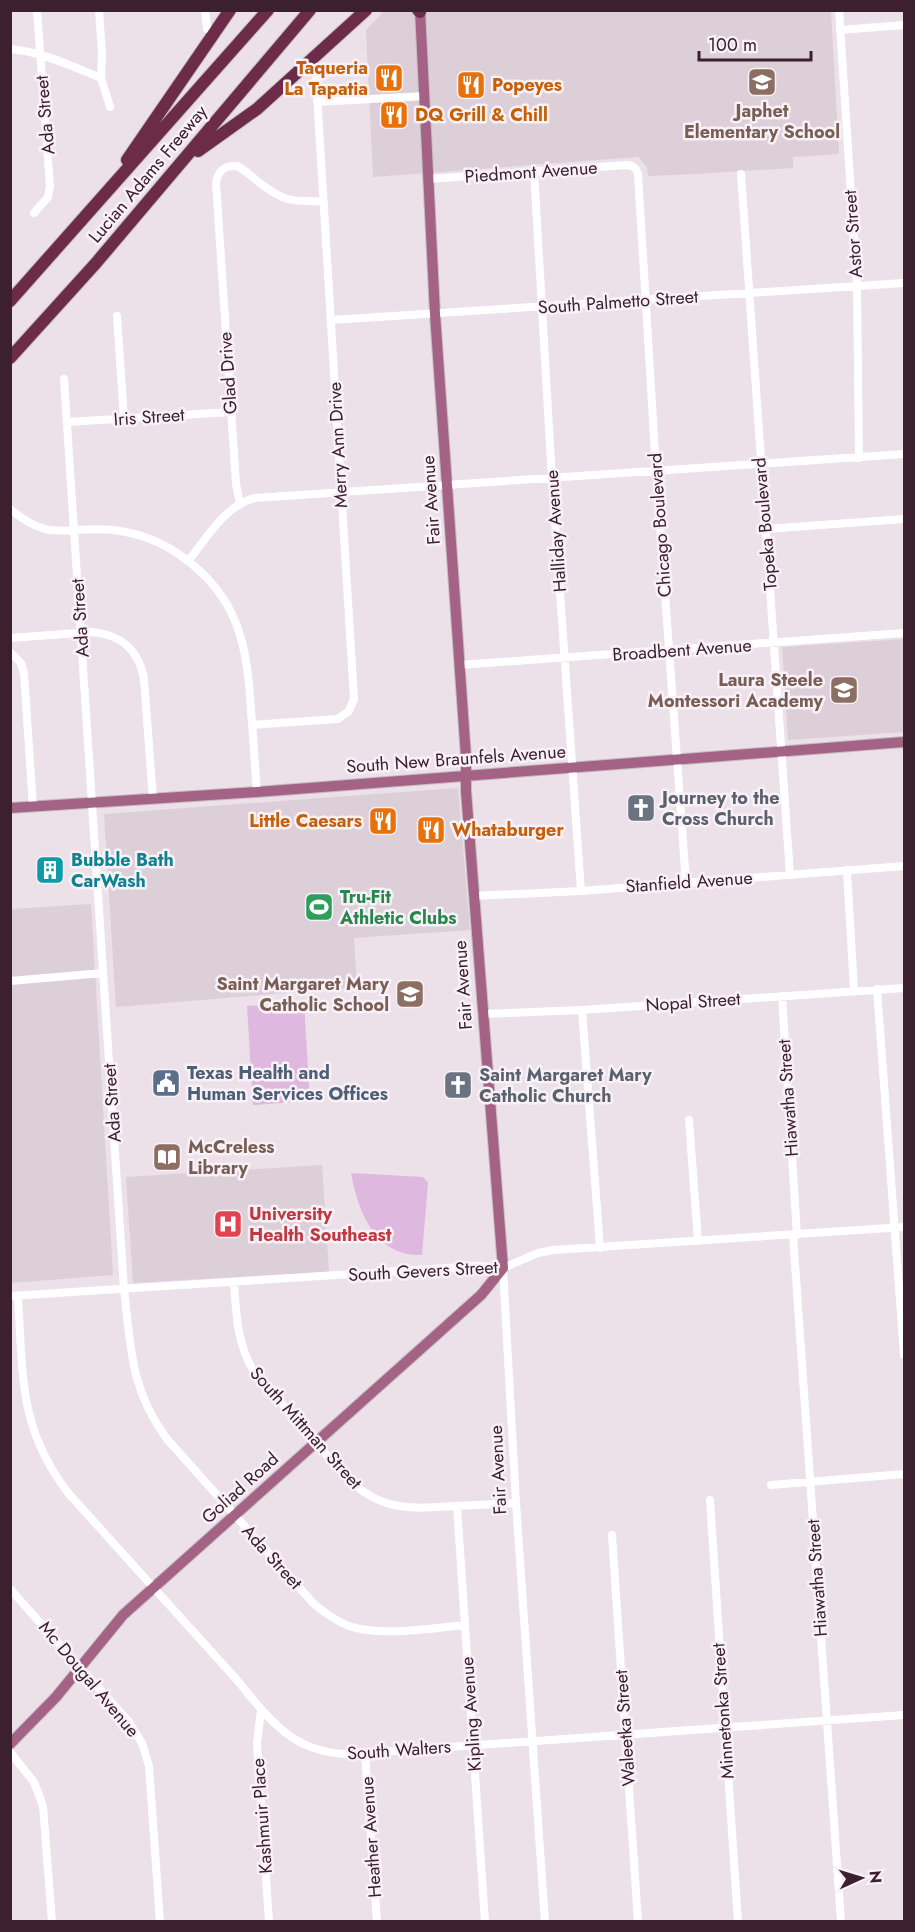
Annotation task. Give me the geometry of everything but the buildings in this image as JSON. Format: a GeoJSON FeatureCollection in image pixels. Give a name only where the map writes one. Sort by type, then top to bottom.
{"type":"FeatureCollection","features":[{"type":"Feature","properties":{"kind":"highway"},"geometry":{"type":"LineString","coordinates":[[98,201],[230,10]]}},
{"type":"Feature","properties":{"kind":"highway","name":"Lucian Adams Freeway"},"geometry":{"type":"LineString","coordinates":[[10,301],[268,10]]}},
{"type":"Feature","properties":{"kind":"highway","name":"Lucian Adams Freeway"},"geometry":{"type":"LineString","coordinates":[[10,357],[96,263],[310,10]]}},
{"type":"Feature","properties":{"kind":"highway"},"geometry":{"type":"LineString","coordinates":[[182,162],[260,107],[366,10]]}},
{"type":"Feature","properties":{"kind":"main road","name":"Fair Avenue"},"geometry":{"type":"LineString","coordinates":[[419,11],[435,314],[466,757],[473,896],[503,1268]]}},
{"type":"Feature","properties":{"kind":"main road","name":"South New Braunfels Avenue"},"geometry":{"type":"LineString","coordinates":[[10,808],[257,792],[904,742]]}},
{"type":"Feature","properties":{"kind":"main road","name":"Goliad Road"},"geometry":{"type":"LineString","coordinates":[[10,1744],[56,1697],[112,1627],[481,1295],[503,1268]]}},
{"type":"Feature","properties":{"kind":"street","name":"Ada Street"},"geometry":{"type":"LineString","coordinates":[[34,213],[48,197],[51,186],[37,10]]}},
{"type":"Feature","properties":{"kind":"street"},"geometry":{"type":"LineString","coordinates":[[99,10],[101,78],[110,107]]}},
{"type":"Feature","properties":{"kind":"street"},"geometry":{"type":"LineString","coordinates":[[206,10],[207,29]]}},
{"type":"Feature","properties":{"kind":"street","name":"Astor Street"},"geometry":{"type":"LineString","coordinates":[[839,10],[857,286],[859,458]]}},
{"type":"Feature","properties":{"kind":"street"},"geometry":{"type":"LineString","coordinates":[[840,30],[904,25]]}},
{"type":"Feature","properties":{"kind":"street"},"geometry":{"type":"LineString","coordinates":[[10,50],[31,51],[83,69],[101,78]]}},
{"type":"Feature","properties":{"kind":"street","name":"Merry Ann Drive"},"geometry":{"type":"LineString","coordinates":[[252,725],[338,719],[344,716],[354,699],[316,78]]}},
{"type":"Feature","properties":{"kind":"street"},"geometry":{"type":"LineString","coordinates":[[317,102],[425,96]]}},
{"type":"Feature","properties":{"kind":"street","name":"Glad Drive"},"geometry":{"type":"LineString","coordinates":[[240,503],[236,484],[217,175],[224,168],[234,165],[241,167],[270,192],[284,199],[298,202],[323,201]]}},
{"type":"Feature","properties":{"kind":"street","name":"Piedmont Avenue"},"geometry":{"type":"LineString","coordinates":[[428,179],[627,165],[634,167]]}},
{"type":"Feature","properties":{"kind":"street","name":"Chicago Boulevard"},"geometry":{"type":"LineString","coordinates":[[634,167],[638,174],[656,470],[686,883]]}},
{"type":"Feature","properties":{"kind":"street","name":"Halliday Avenue"},"geometry":{"type":"LineString","coordinates":[[534,171],[552,479],[581,891]]}},
{"type":"Feature","properties":{"kind":"street","name":"Topeka Boulevard"},"geometry":{"type":"LineString","coordinates":[[741,174],[790,875]]}},
{"type":"Feature","properties":{"kind":"street","name":"South Palmetto Street"},"geometry":{"type":"LineString","coordinates":[[331,320],[904,283]]}},
{"type":"Feature","properties":{"kind":"street"},"geometry":{"type":"LineString","coordinates":[[117,316],[124,419]]}},
{"type":"Feature","properties":{"kind":"street","name":"Ada Street"},"geometry":{"type":"LineString","coordinates":[[64,379],[124,1289],[133,1368],[142,1397],[167,1439],[314,1604],[339,1622],[375,1631],[465,1625]]}},
{"type":"Feature","properties":{"kind":"street","name":"Iris Street"},"geometry":{"type":"LineString","coordinates":[[67,422],[231,412]]}},
{"type":"Feature","properties":{"kind":"street"},"geometry":{"type":"LineString","coordinates":[[188,561],[224,517],[240,503],[255,498],[904,454]]}},
{"type":"Feature","properties":{"kind":"street"},"geometry":{"type":"LineString","coordinates":[[10,509],[40,529],[52,531],[104,529],[137,534],[159,542],[202,573],[219,593],[236,622],[246,655],[257,792]]}},
{"type":"Feature","properties":{"kind":"street"},"geometry":{"type":"LineString","coordinates":[[766,529],[904,519]]}},
{"type":"Feature","properties":{"kind":"street"},"geometry":{"type":"LineString","coordinates":[[10,638],[102,633],[112,636],[131,648],[140,662],[144,679],[153,799]]}},
{"type":"Feature","properties":{"kind":"street","name":"Broadbent Avenue"},"geometry":{"type":"LineString","coordinates":[[459,665],[904,633]]}},
{"type":"Feature","properties":{"kind":"street"},"geometry":{"type":"LineString","coordinates":[[10,652],[21,663],[24,673],[33,807]]}},
{"type":"Feature","properties":{"kind":"street","name":"Stanfield Avenue"},"geometry":{"type":"LineString","coordinates":[[473,896],[581,891],[904,866]]}},
{"type":"Feature","properties":{"kind":"street"},"geometry":{"type":"LineString","coordinates":[[847,870],[854,991]]}},
{"type":"Feature","properties":{"kind":"street"},"geometry":{"type":"LineString","coordinates":[[10,981],[103,973]]}},
{"type":"Feature","properties":{"kind":"street","name":"Nopal Street"},"geometry":{"type":"LineString","coordinates":[[482,1014],[582,1010],[904,987]]}},
{"type":"Feature","properties":{"kind":"street"},"geometry":{"type":"LineString","coordinates":[[878,989],[900,1228],[904,1355]]}},
{"type":"Feature","properties":{"kind":"street","name":"Hiawatha Street"},"geometry":{"type":"LineString","coordinates":[[782,996],[810,1482],[841,1922]]}},
{"type":"Feature","properties":{"kind":"street"},"geometry":{"type":"LineString","coordinates":[[582,1010],[600,1248]]}},
{"type":"Feature","properties":{"kind":"street"},"geometry":{"type":"LineString","coordinates":[[689,1120],[698,1241]]}},
{"type":"Feature","properties":{"kind":"street","name":"South Gevers Street"},"geometry":{"type":"LineString","coordinates":[[14,1296],[478,1266],[503,1268],[538,1252],[900,1228]]}},
{"type":"Feature","properties":{"kind":"street","name":"Fair Avenue"},"geometry":{"type":"LineString","coordinates":[[503,1268],[516,1503],[545,1922]]}},
{"type":"Feature","properties":{"kind":"street","name":"South Mittman Street"},"geometry":{"type":"LineString","coordinates":[[234,1282],[237,1329],[248,1363],[260,1381],[351,1483],[377,1500],[407,1508],[516,1503]]}},
{"type":"Feature","properties":{"kind":"street","name":"South Walters"},"geometry":{"type":"LineString","coordinates":[[14,1296],[24,1392],[30,1420],[47,1463],[63,1486],[237,1680],[261,1710],[284,1733],[310,1747],[339,1754],[365,1753],[904,1715]]}},
{"type":"Feature","properties":{"kind":"street"},"geometry":{"type":"LineString","coordinates":[[771,1485],[904,1474]]}},
{"type":"Feature","properties":{"kind":"street","name":"Minnetonka Street"},"geometry":{"type":"LineString","coordinates":[[710,1500],[738,1922]]}},
{"type":"Feature","properties":{"kind":"street","name":"Kipling Avenue"},"geometry":{"type":"LineString","coordinates":[[457,1506],[485,1922]]}},
{"type":"Feature","properties":{"kind":"street","name":"Waleetka Street"},"geometry":{"type":"LineString","coordinates":[[612,1535],[638,1922]]}},
{"type":"Feature","properties":{"kind":"street","name":"Mc Dougal Avenue"},"geometry":{"type":"LineString","coordinates":[[10,1589],[134,1729],[145,1751],[150,1776],[160,1922]]}},
{"type":"Feature","properties":{"kind":"street","name":"Kashmuir Place"},"geometry":{"type":"LineString","coordinates":[[261,1710],[257,1744],[269,1922]]}},
{"type":"Feature","properties":{"kind":"street"},"geometry":{"type":"LineString","coordinates":[[10,1752],[34,1782],[43,1806],[52,1922]]}},
{"type":"Feature","properties":{"kind":"street","name":"Heather Avenue"},"geometry":{"type":"LineString","coordinates":[[365,1753],[377,1922]]}},
{"type":"Feature","properties":{"kind":"shaded area"},"geometry":{"type":"Polygon","coordinates":[[[385,10],[831,11],[839,154],[793,157],[793,168],[695,174],[648,176],[647,167],[638,157],[373,177],[366,30],[385,10]]]}},
{"type":"Feature","properties":{"kind":"shaded area","name":"Laura Steele Montessori Academy"},"geometry":{"type":"Polygon","coordinates":[[[904,639],[904,732],[788,740],[782,647],[904,639]]]}},
{"type":"Feature","properties":{"kind":"shaded area"},"geometry":{"type":"Polygon","coordinates":[[[458,788],[470,930],[354,938],[357,987],[116,1007],[104,814],[458,788]]]}},
{"type":"Feature","properties":{"kind":"shaded area"},"geometry":{"type":"Polygon","coordinates":[[[91,904],[113,1275],[11,1283],[11,909],[91,904]]]}},
{"type":"Feature","properties":{"kind":"shaded area"},"geometry":{"type":"Polygon","coordinates":[[[304,1003],[310,1101],[253,1105],[247,1006],[304,1003]]]}},
{"type":"Feature","properties":{"kind":"shaded area","name":"University Health Southeast"},"geometry":{"type":"Polygon","coordinates":[[[322,1165],[329,1272],[133,1283],[126,1177],[322,1165]]]}},
{"type":"Feature","properties":{"kind":"shaded area"},"geometry":{"type":"Polygon","coordinates":[[[351,1173],[423,1177],[428,1183],[422,1255],[405,1254],[391,1248],[373,1231],[361,1209],[351,1173]]]}},
{"type":"Feature","properties":{"kind":"place","name":"Taqueria La Tapatia"},"geometry":{"type":"Point","coordinates":[389,78]}},
{"type":"Feature","properties":{"kind":"place","name":"Japhet Elementary School"},"geometry":{"type":"Point","coordinates":[762,82]}},
{"type":"Feature","properties":{"kind":"place","name":"Popeyes"},"geometry":{"type":"Point","coordinates":[471,85]}},
{"type":"Feature","properties":{"kind":"place","name":"DQ Grill & Chill"},"geometry":{"type":"Point","coordinates":[394,115]}},
{"type":"Feature","properties":{"kind":"place","name":"Laura Steele Montessori Academy"},"geometry":{"type":"Point","coordinates":[844,690]}},
{"type":"Feature","properties":{"kind":"place","name":"Journey to the Cross Church"},"geometry":{"type":"Point","coordinates":[641,808]}},
{"type":"Feature","properties":{"kind":"place","name":"Little Caesars"},"geometry":{"type":"Point","coordinates":[383,821]}},
{"type":"Feature","properties":{"kind":"place","name":"Whataburger"},"geometry":{"type":"Point","coordinates":[431,830]}},
{"type":"Feature","properties":{"kind":"place","name":"Bubble Bath CarWash"},"geometry":{"type":"Point","coordinates":[50,870]}},
{"type":"Feature","properties":{"kind":"place","name":"Tru-Fit Athletic Clubs"},"geometry":{"type":"Point","coordinates":[319,907]}},
{"type":"Feature","properties":{"kind":"place","name":"Saint Margaret Mary Catholic School"},"geometry":{"type":"Point","coordinates":[410,994]}},
{"type":"Feature","properties":{"kind":"place","name":"Texas Health and Human Services Offices"},"geometry":{"type":"Point","coordinates":[166,1083]}},
{"type":"Feature","properties":{"kind":"place","name":"Saint Margaret Mary Catholic Church"},"geometry":{"type":"Point","coordinates":[458,1085]}},
{"type":"Feature","properties":{"kind":"place","name":"McCreless Library"},"geometry":{"type":"Point","coordinates":[167,1157]}},
{"type":"Feature","properties":{"kind":"place","name":"University Health Southeast"},"geometry":{"type":"Point","coordinates":[228,1224]}}]}
